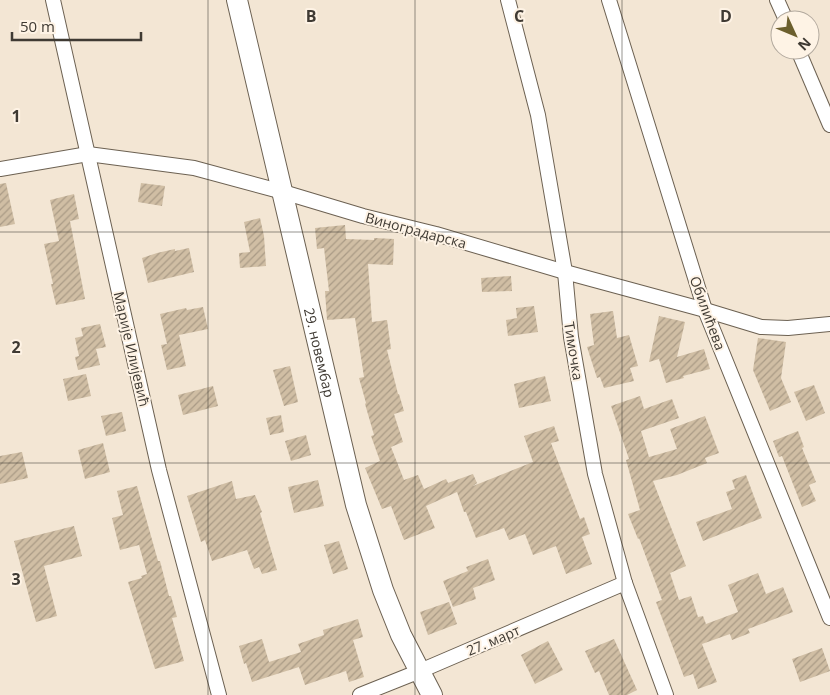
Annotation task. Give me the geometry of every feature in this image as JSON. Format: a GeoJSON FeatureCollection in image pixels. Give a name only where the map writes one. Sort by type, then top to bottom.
{"type":"FeatureCollection","features":[{"type":"Feature","properties":{"kind":"main road","name":"29. новембар"},"geometry":{"type":"LineString","coordinates":[[238,0],[356,505],[383,590],[402,635],[432,695]]}},
{"type":"Feature","properties":{"kind":"street","name":"Марије Илијевић"},"geometry":{"type":"LineString","coordinates":[[53,0],[159,470],[219,695]]}},
{"type":"Feature","properties":{"kind":"street","name":"Тимочка"},"geometry":{"type":"LineString","coordinates":[[508,0],[538,116],[565,272],[571,337],[595,474],[625,583],[666,695]]}},
{"type":"Feature","properties":{"kind":"street","name":"Обилићева"},"geometry":{"type":"LineString","coordinates":[[609,0],[705,310],[830,618]]}},
{"type":"Feature","properties":{"kind":"street"},"geometry":{"type":"LineString","coordinates":[[802,60],[830,125]]}},
{"type":"Feature","properties":{"kind":"street","name":"Виноградарска"},"geometry":{"type":"LineString","coordinates":[[0,169],[88,154],[194,168],[363,216],[436,234],[761,327],[788,328],[830,324]]}},
{"type":"Feature","properties":{"kind":"street","name":"27. март"},"geometry":{"type":"LineString","coordinates":[[360,695],[625,583]]}},
{"type":"Feature","properties":{"kind":"building"},"geometry":{"type":"Polygon","coordinates":[[[6,183],[15,224],[0,227],[0,184],[6,183]]]}},
{"type":"Feature","properties":{"kind":"building"},"geometry":{"type":"Polygon","coordinates":[[[141,183],[165,186],[162,206],[138,202],[141,183]]]}},
{"type":"Feature","properties":{"kind":"building"},"geometry":{"type":"Polygon","coordinates":[[[74,194],[79,219],[70,221],[85,299],[56,305],[44,244],[59,241],[50,200],[74,194]]]}},
{"type":"Feature","properties":{"kind":"building"},"geometry":{"type":"Polygon","coordinates":[[[260,218],[264,236],[266,266],[240,268],[239,253],[250,252],[244,222],[260,218]]]}},
{"type":"Feature","properties":{"kind":"building"},"geometry":{"type":"Polygon","coordinates":[[[345,225],[346,239],[394,239],[393,265],[368,264],[372,322],[387,320],[391,349],[387,350],[404,411],[394,414],[403,442],[391,447],[404,480],[418,475],[424,489],[446,479],[448,483],[473,474],[477,483],[473,486],[533,462],[524,436],[554,426],[559,441],[551,443],[580,519],[584,517],[590,534],[582,537],[592,564],[566,574],[556,546],[533,555],[525,534],[509,540],[504,528],[476,538],[457,492],[426,506],[435,528],[404,540],[391,506],[382,509],[365,468],[380,461],[371,436],[374,435],[359,378],[364,377],[355,318],[327,320],[325,291],[329,291],[324,248],[317,249],[315,228],[345,225]]]}},
{"type":"Feature","properties":{"kind":"building"},"geometry":{"type":"Polygon","coordinates":[[[189,248],[194,272],[148,283],[142,258],[175,249],[175,251],[189,248]]]}},
{"type":"Feature","properties":{"kind":"building"},"geometry":{"type":"Polygon","coordinates":[[[511,276],[512,291],[482,292],[481,278],[511,276]]]}},
{"type":"Feature","properties":{"kind":"building"},"geometry":{"type":"Polygon","coordinates":[[[534,306],[538,332],[508,336],[506,320],[517,318],[516,308],[534,306]]]}},
{"type":"Feature","properties":{"kind":"building"},"geometry":{"type":"Polygon","coordinates":[[[203,307],[208,329],[179,335],[186,366],[167,370],[161,345],[167,344],[160,314],[186,308],[187,310],[203,307]]]}},
{"type":"Feature","properties":{"kind":"building"},"geometry":{"type":"Polygon","coordinates":[[[613,311],[617,338],[629,335],[638,366],[630,368],[634,381],[604,388],[600,377],[597,378],[587,347],[594,345],[590,314],[613,311]]]}},
{"type":"Feature","properties":{"kind":"building"},"geometry":{"type":"Polygon","coordinates":[[[659,316],[685,322],[677,357],[704,349],[710,369],[683,376],[684,378],[666,383],[659,359],[649,362],[659,316]]]}},
{"type":"Feature","properties":{"kind":"building"},"geometry":{"type":"Polygon","coordinates":[[[100,324],[106,347],[96,349],[100,365],[78,370],[75,357],[79,356],[75,338],[83,336],[81,328],[100,324]]]}},
{"type":"Feature","properties":{"kind":"building"},"geometry":{"type":"Polygon","coordinates":[[[758,338],[786,342],[781,378],[791,402],[770,411],[753,370],[758,338]]]}},
{"type":"Feature","properties":{"kind":"building"},"geometry":{"type":"Polygon","coordinates":[[[290,366],[298,402],[284,406],[273,370],[290,366]]]}},
{"type":"Feature","properties":{"kind":"building"},"geometry":{"type":"Polygon","coordinates":[[[86,374],[91,396],[68,401],[63,379],[86,374]]]}},
{"type":"Feature","properties":{"kind":"building"},"geometry":{"type":"Polygon","coordinates":[[[545,376],[551,401],[519,408],[514,384],[545,376]]]}},
{"type":"Feature","properties":{"kind":"building"},"geometry":{"type":"Polygon","coordinates":[[[814,385],[825,413],[806,421],[794,392],[814,385]]]}},
{"type":"Feature","properties":{"kind":"building"},"geometry":{"type":"Polygon","coordinates":[[[213,386],[218,406],[183,415],[178,395],[213,386]]]}},
{"type":"Feature","properties":{"kind":"building"},"geometry":{"type":"Polygon","coordinates":[[[640,396],[644,409],[672,399],[679,418],[641,431],[649,457],[677,449],[670,429],[705,416],[719,453],[705,458],[707,463],[677,475],[653,481],[686,566],[670,573],[679,600],[691,596],[698,617],[703,616],[706,624],[738,612],[728,585],[758,573],[766,594],[783,587],[793,612],[748,629],[750,633],[732,640],[730,634],[702,644],[717,682],[698,689],[693,674],[684,677],[656,602],[662,600],[628,514],[640,510],[626,460],[629,459],[611,406],[640,396]]]}},
{"type":"Feature","properties":{"kind":"building"},"geometry":{"type":"Polygon","coordinates":[[[122,412],[126,431],[106,436],[101,416],[122,412]]]}},
{"type":"Feature","properties":{"kind":"building"},"geometry":{"type":"Polygon","coordinates":[[[281,415],[284,432],[270,435],[266,418],[281,415]]]}},
{"type":"Feature","properties":{"kind":"building"},"geometry":{"type":"Polygon","coordinates":[[[798,431],[804,447],[802,448],[816,482],[809,485],[816,501],[802,507],[782,456],[779,457],[773,441],[798,431]]]}},
{"type":"Feature","properties":{"kind":"building"},"geometry":{"type":"Polygon","coordinates":[[[306,435],[311,455],[291,461],[285,441],[306,435]]]}},
{"type":"Feature","properties":{"kind":"building"},"geometry":{"type":"Polygon","coordinates":[[[103,443],[110,472],[85,479],[78,450],[103,443]]]}},
{"type":"Feature","properties":{"kind":"building"},"geometry":{"type":"Polygon","coordinates":[[[22,452],[28,478],[0,484],[0,456],[22,452]]]}},
{"type":"Feature","properties":{"kind":"building"},"geometry":{"type":"Polygon","coordinates":[[[746,475],[762,518],[703,541],[696,522],[732,509],[726,492],[735,489],[732,480],[746,475]]]}},
{"type":"Feature","properties":{"kind":"building"},"geometry":{"type":"Polygon","coordinates":[[[318,480],[324,506],[294,513],[288,487],[318,480]]]}},
{"type":"Feature","properties":{"kind":"building"},"geometry":{"type":"Polygon","coordinates":[[[232,481],[236,499],[255,495],[262,512],[260,513],[277,570],[262,574],[259,567],[254,569],[247,550],[212,561],[205,540],[201,542],[187,496],[232,481]]]}},
{"type":"Feature","properties":{"kind":"building"},"geometry":{"type":"Polygon","coordinates":[[[137,486],[158,561],[160,561],[169,596],[171,596],[177,617],[172,618],[184,661],[155,669],[128,582],[142,578],[141,576],[147,574],[139,545],[120,550],[112,518],[123,515],[117,491],[137,486]]]}},
{"type":"Feature","properties":{"kind":"building"},"geometry":{"type":"Polygon","coordinates":[[[74,526],[82,556],[44,566],[57,616],[36,622],[14,541],[74,526]]]}},
{"type":"Feature","properties":{"kind":"building"},"geometry":{"type":"Polygon","coordinates":[[[339,541],[348,569],[333,574],[324,545],[339,541]]]}},
{"type":"Feature","properties":{"kind":"building"},"geometry":{"type":"Polygon","coordinates":[[[488,559],[495,580],[473,588],[476,599],[453,607],[443,581],[468,571],[466,567],[488,559]]]}},
{"type":"Feature","properties":{"kind":"building"},"geometry":{"type":"Polygon","coordinates":[[[449,602],[457,624],[428,635],[420,612],[449,602]]]}},
{"type":"Feature","properties":{"kind":"building"},"geometry":{"type":"Polygon","coordinates":[[[358,619],[363,637],[353,640],[364,677],[349,682],[346,671],[305,685],[299,667],[252,682],[239,646],[262,639],[269,662],[301,652],[298,644],[324,635],[323,630],[358,619]]]}},
{"type":"Feature","properties":{"kind":"building"},"geometry":{"type":"Polygon","coordinates":[[[614,639],[637,690],[627,695],[609,695],[599,671],[595,673],[585,651],[614,639]]]}},
{"type":"Feature","properties":{"kind":"building"},"geometry":{"type":"Polygon","coordinates":[[[548,641],[563,670],[535,684],[521,655],[548,641]]]}},
{"type":"Feature","properties":{"kind":"building"},"geometry":{"type":"Polygon","coordinates":[[[822,648],[830,671],[800,682],[792,659],[822,648]]]}}]}
